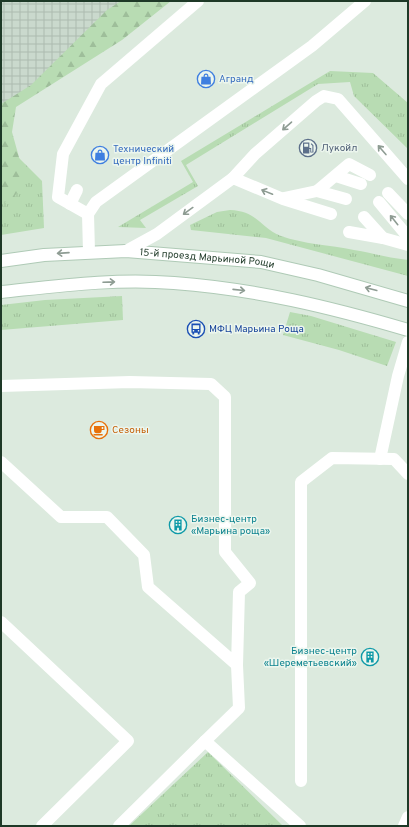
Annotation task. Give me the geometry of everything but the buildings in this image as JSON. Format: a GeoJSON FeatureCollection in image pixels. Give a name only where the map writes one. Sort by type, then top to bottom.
{"type":"FeatureCollection","features":[{"type":"Feature","properties":{"kind":"main road"},"geometry":{"type":"LineString","coordinates":[[88,214],[58,197],[63,154],[101,84],[198,1]]}},
{"type":"Feature","properties":{"kind":"main road"},"geometry":{"type":"LineString","coordinates":[[89,252],[88,214],[96,202],[312,46],[365,1]]}},
{"type":"Feature","properties":{"kind":"main road"},"geometry":{"type":"LineString","coordinates":[[126,251],[157,234],[233,178],[255,154],[316,101],[324,96],[331,96],[338,99],[408,179]]}},
{"type":"Feature","properties":{"kind":"main road"},"geometry":{"type":"LineString","coordinates":[[283,199],[317,191],[349,164],[370,175]]}},
{"type":"Feature","properties":{"kind":"main road"},"geometry":{"type":"LineString","coordinates":[[336,176],[361,184]]}},
{"type":"Feature","properties":{"kind":"main road"},"geometry":{"type":"LineString","coordinates":[[233,178],[283,199],[331,214]]}},
{"type":"Feature","properties":{"kind":"main road"},"geometry":{"type":"LineString","coordinates":[[70,204],[77,190]]}},
{"type":"Feature","properties":{"kind":"main road"},"geometry":{"type":"LineString","coordinates":[[317,191],[346,199]]}},
{"type":"Feature","properties":{"kind":"main road"},"geometry":{"type":"LineString","coordinates":[[388,193],[408,214]]}},
{"type":"Feature","properties":{"kind":"main road"},"geometry":{"type":"LineString","coordinates":[[379,202],[408,237]]}},
{"type":"Feature","properties":{"kind":"main road"},"geometry":{"type":"LineString","coordinates":[[364,218],[383,238]]}},
{"type":"Feature","properties":{"kind":"main road"},"geometry":{"type":"LineString","coordinates":[[349,232],[383,238],[408,245]]}},
{"type":"Feature","properties":{"kind":"main road","name":"15-й проезд Марьиной Рощи"},"geometry":{"type":"LineString","coordinates":[[1,260],[44,255],[126,251],[261,262],[318,275],[408,301]]}},
{"type":"Feature","properties":{"kind":"main road"},"geometry":{"type":"LineString","coordinates":[[1,292],[92,283],[173,283],[257,292],[307,302],[408,330]]}},
{"type":"Feature","properties":{"kind":"main road"},"geometry":{"type":"LineString","coordinates":[[380,459],[398,376],[408,342]]}},
{"type":"Feature","properties":{"kind":"main road"},"geometry":{"type":"LineString","coordinates":[[1,386],[130,382],[211,384],[225,397],[225,552],[250,583],[240,592],[237,665],[239,708],[119,826]]}},
{"type":"Feature","properties":{"kind":"main road"},"geometry":{"type":"LineString","coordinates":[[301,781],[301,482],[332,458],[394,459],[408,474]]}},
{"type":"Feature","properties":{"kind":"main road"},"geometry":{"type":"LineString","coordinates":[[1,462],[61,517],[107,517],[144,555],[148,587],[237,665]]}},
{"type":"Feature","properties":{"kind":"main road"},"geometry":{"type":"LineString","coordinates":[[1,622],[128,741],[42,826]]}},
{"type":"Feature","properties":{"kind":"main road"},"geometry":{"type":"LineString","coordinates":[[205,741],[300,826]]}},
{"type":"Feature","properties":{"kind":"main road"},"geometry":{"type":"LineString","coordinates":[[404,826],[408,818]]}},
{"type":"Feature","properties":{"kind":"shaded area"},"geometry":{"type":"Polygon","coordinates":[[[1,1],[154,1],[1,117],[1,1]]]}},
{"type":"Feature","properties":{"kind":"green space"},"geometry":{"type":"Polygon","coordinates":[[[121,1],[171,1],[122,40],[16,107],[12,132],[25,179],[13,199],[1,204],[1,104],[31,85],[107,10],[121,1]]]}},
{"type":"Feature","properties":{"kind":"green space"},"geometry":{"type":"Polygon","coordinates":[[[330,71],[373,73],[408,103],[408,149],[354,96],[350,82],[318,84],[186,165],[198,186],[140,220],[146,228],[118,227],[193,182],[181,161],[330,71]]]}},
{"type":"Feature","properties":{"kind":"green space"},"geometry":{"type":"Polygon","coordinates":[[[1,140],[42,181],[44,228],[1,235],[1,140]]]}},
{"type":"Feature","properties":{"kind":"green space"},"geometry":{"type":"Polygon","coordinates":[[[230,210],[247,213],[274,232],[289,239],[408,260],[408,276],[266,238],[191,230],[190,225],[217,212],[230,210]]]}},
{"type":"Feature","properties":{"kind":"green space"},"geometry":{"type":"Polygon","coordinates":[[[122,296],[123,320],[1,330],[1,305],[45,300],[122,296]]]}},
{"type":"Feature","properties":{"kind":"green space"},"geometry":{"type":"Polygon","coordinates":[[[290,312],[311,316],[396,342],[387,366],[339,350],[283,335],[290,312]]]}},
{"type":"Feature","properties":{"kind":"green space"},"geometry":{"type":"Polygon","coordinates":[[[208,752],[283,826],[129,826],[208,752]]]}},
{"type":"Feature","properties":{"kind":"place","name":"Агранд"},"geometry":{"type":"Point","coordinates":[206,79]}},
{"type":"Feature","properties":{"kind":"place","name":"Лукойл"},"geometry":{"type":"Point","coordinates":[308,148]}},
{"type":"Feature","properties":{"kind":"place","name":"Технический центр Infiniti"},"geometry":{"type":"Point","coordinates":[100,155]}},
{"type":"Feature","properties":{"kind":"place","name":"МФЦ Марьина Роща"},"geometry":{"type":"Point","coordinates":[196,329]}},
{"type":"Feature","properties":{"kind":"place","name":"Сезоны"},"geometry":{"type":"Point","coordinates":[99,430]}},
{"type":"Feature","properties":{"kind":"place","name":"Бизнес-центр «Марьина роща»"},"geometry":{"type":"Point","coordinates":[178,525]}},
{"type":"Feature","properties":{"kind":"place","name":"Бизнес-центр «Шереметьевский»"},"geometry":{"type":"Point","coordinates":[370,657]}}]}
